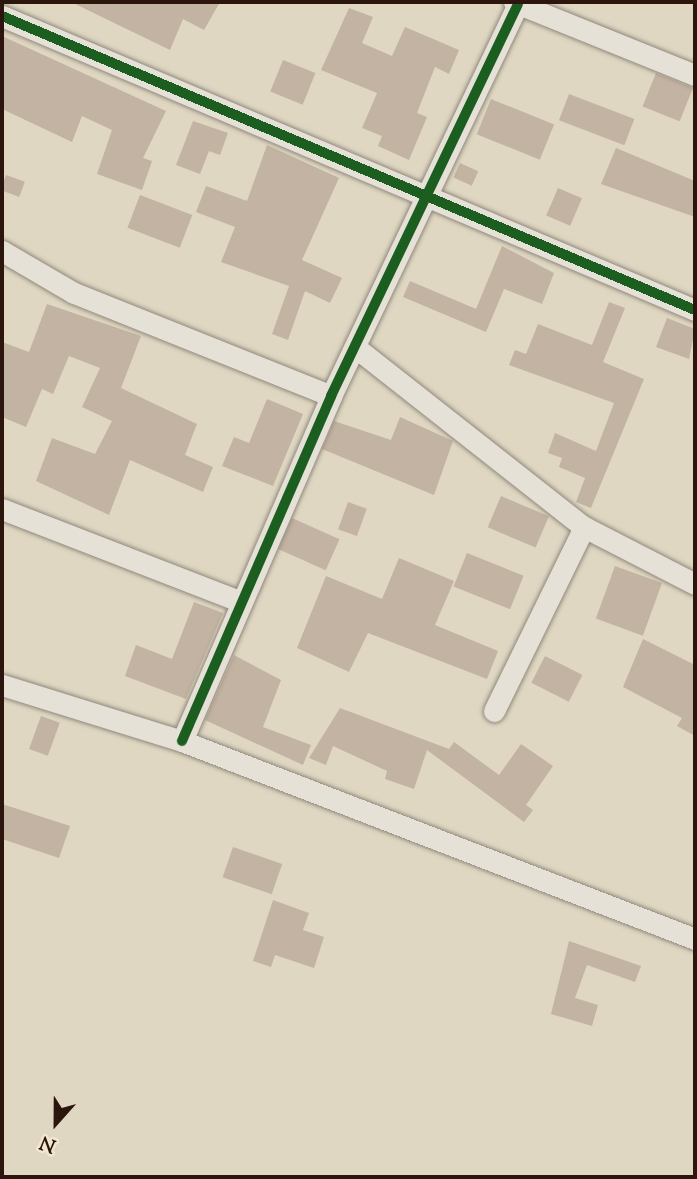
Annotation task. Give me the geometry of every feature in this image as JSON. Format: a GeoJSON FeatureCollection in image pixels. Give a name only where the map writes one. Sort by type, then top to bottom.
{"type":"FeatureCollection","features":[{"type":"Feature","properties":{"kind":"street"},"geometry":{"type":"LineString","coordinates":[[182,741],[331,396],[426,200],[516,3],[695,75]]}},
{"type":"Feature","properties":{"kind":"street"},"geometry":{"type":"LineString","coordinates":[[2,16],[426,200],[695,310]]}},
{"type":"Feature","properties":{"kind":"street"},"geometry":{"type":"LineString","coordinates":[[2,251],[74,293],[331,396]]}},
{"type":"Feature","properties":{"kind":"street"},"geometry":{"type":"LineString","coordinates":[[355,347],[584,527],[695,583]]}},
{"type":"Feature","properties":{"kind":"street"},"geometry":{"type":"LineString","coordinates":[[2,509],[242,602]]}},
{"type":"Feature","properties":{"kind":"street"},"geometry":{"type":"LineString","coordinates":[[494,711],[584,527]]}},
{"type":"Feature","properties":{"kind":"street"},"geometry":{"type":"LineString","coordinates":[[2,685],[182,741],[695,939]]}},
{"type":"Feature","properties":{"kind":"building"},"geometry":{"type":"Polygon","coordinates":[[[71,2],[220,2],[204,30],[183,19],[170,50],[71,2]]]}},
{"type":"Feature","properties":{"kind":"building"},"geometry":{"type":"Polygon","coordinates":[[[349,8],[373,17],[362,43],[392,56],[405,27],[459,50],[449,74],[435,67],[417,113],[427,117],[409,160],[378,146],[382,136],[362,128],[377,93],[321,70],[349,8]]]}},
{"type":"Feature","properties":{"kind":"building"},"geometry":{"type":"Polygon","coordinates":[[[2,36],[166,111],[143,158],[152,161],[142,190],[97,174],[112,130],[82,116],[72,142],[2,109],[2,36]]]}},
{"type":"Feature","properties":{"kind":"building"},"geometry":{"type":"Polygon","coordinates":[[[283,60],[315,73],[303,105],[270,92],[283,60]]]}},
{"type":"Feature","properties":{"kind":"building"},"geometry":{"type":"Polygon","coordinates":[[[656,73],[693,88],[680,121],[643,106],[656,73]]]}},
{"type":"Feature","properties":{"kind":"building"},"geometry":{"type":"Polygon","coordinates":[[[569,94],[634,119],[624,145],[559,120],[569,94]]]}},
{"type":"Feature","properties":{"kind":"building"},"geometry":{"type":"Polygon","coordinates":[[[491,99],[554,124],[540,160],[477,134],[491,99]]]}},
{"type":"Feature","properties":{"kind":"building"},"geometry":{"type":"Polygon","coordinates":[[[193,121],[228,133],[220,155],[209,151],[200,174],[176,165],[193,121]]]}},
{"type":"Feature","properties":{"kind":"building"},"geometry":{"type":"Polygon","coordinates":[[[267,145],[339,178],[302,260],[342,278],[330,303],[305,291],[288,340],[272,334],[289,286],[221,262],[235,227],[196,212],[206,186],[247,201],[267,145]]]}},
{"type":"Feature","properties":{"kind":"building"},"geometry":{"type":"Polygon","coordinates":[[[616,148],[695,181],[695,217],[601,184],[616,148]]]}},
{"type":"Feature","properties":{"kind":"building"},"geometry":{"type":"Polygon","coordinates":[[[460,163],[478,171],[472,186],[453,178],[460,163]]]}},
{"type":"Feature","properties":{"kind":"building"},"geometry":{"type":"Polygon","coordinates":[[[6,175],[25,182],[19,197],[2,191],[6,175]]]}},
{"type":"Feature","properties":{"kind":"building"},"geometry":{"type":"Polygon","coordinates":[[[558,188],[582,198],[570,226],[546,216],[558,188]]]}},
{"type":"Feature","properties":{"kind":"building"},"geometry":{"type":"Polygon","coordinates":[[[140,195],[192,215],[180,248],[127,228],[140,195]]]}},
{"type":"Feature","properties":{"kind":"building"},"geometry":{"type":"Polygon","coordinates":[[[502,246],[554,273],[542,304],[504,289],[486,332],[403,297],[410,281],[476,309],[502,246]]]}},
{"type":"Feature","properties":{"kind":"building"},"geometry":{"type":"Polygon","coordinates":[[[609,302],[625,308],[603,362],[644,379],[591,508],[576,502],[585,478],[559,467],[562,458],[548,453],[555,433],[596,451],[614,403],[509,365],[515,350],[526,354],[538,324],[592,345],[609,302]]]}},
{"type":"Feature","properties":{"kind":"building"},"geometry":{"type":"Polygon","coordinates":[[[47,304],[141,336],[121,388],[197,424],[185,455],[213,467],[203,492],[130,460],[109,515],[36,481],[52,438],[95,454],[112,421],[82,407],[100,368],[69,356],[53,394],[42,389],[26,427],[2,417],[2,342],[29,352],[47,304]]]}},
{"type":"Feature","properties":{"kind":"building"},"geometry":{"type":"Polygon","coordinates":[[[667,318],[695,329],[689,359],[656,347],[667,318]]]}},
{"type":"Feature","properties":{"kind":"building"},"geometry":{"type":"Polygon","coordinates":[[[267,399],[303,414],[273,486],[222,466],[234,437],[249,443],[267,399]]]}},
{"type":"Feature","properties":{"kind":"building"},"geometry":{"type":"Polygon","coordinates":[[[400,417],[453,441],[434,495],[322,449],[334,421],[391,440],[400,417]]]}},
{"type":"Feature","properties":{"kind":"building"},"geometry":{"type":"Polygon","coordinates":[[[501,496],[549,516],[536,548],[488,527],[501,496]]]}},
{"type":"Feature","properties":{"kind":"building"},"geometry":{"type":"Polygon","coordinates":[[[348,502],[367,509],[357,536],[338,529],[348,502]]]}},
{"type":"Feature","properties":{"kind":"building"},"geometry":{"type":"Polygon","coordinates":[[[292,518],[340,539],[326,570],[278,549],[292,518]]]}},
{"type":"Feature","properties":{"kind":"building"},"geometry":{"type":"Polygon","coordinates":[[[467,553],[524,576],[510,609],[454,586],[467,553]]]}},
{"type":"Feature","properties":{"kind":"building"},"geometry":{"type":"Polygon","coordinates":[[[399,558],[454,581],[435,625],[498,651],[487,679],[368,633],[349,672],[297,648],[326,576],[382,599],[399,558]]]}},
{"type":"Feature","properties":{"kind":"building"},"geometry":{"type":"Polygon","coordinates":[[[615,566],[662,583],[643,636],[596,619],[615,566]]]}},
{"type":"Feature","properties":{"kind":"building"},"geometry":{"type":"Polygon","coordinates":[[[194,602],[223,613],[186,699],[125,676],[136,645],[172,659],[194,602]]]}},
{"type":"Feature","properties":{"kind":"building"},"geometry":{"type":"Polygon","coordinates":[[[643,639],[695,665],[695,736],[677,726],[682,718],[623,687],[643,639]]]}},
{"type":"Feature","properties":{"kind":"building"},"geometry":{"type":"Polygon","coordinates":[[[234,655],[281,680],[263,727],[311,745],[303,765],[205,720],[234,655]]]}},
{"type":"Feature","properties":{"kind":"building"},"geometry":{"type":"Polygon","coordinates":[[[545,656],[582,675],[569,702],[531,683],[545,656]]]}},
{"type":"Feature","properties":{"kind":"building"},"geometry":{"type":"Polygon","coordinates":[[[340,708],[449,749],[454,742],[499,775],[521,744],[553,766],[526,805],[533,810],[524,822],[427,750],[414,789],[385,779],[387,771],[333,746],[326,765],[309,758],[340,708]]]}},
{"type":"Feature","properties":{"kind":"building"},"geometry":{"type":"Polygon","coordinates":[[[41,716],[60,723],[48,756],[29,749],[41,716]]]}},
{"type":"Feature","properties":{"kind":"building"},"geometry":{"type":"Polygon","coordinates":[[[2,804],[70,826],[59,858],[2,839],[2,804]]]}},
{"type":"Feature","properties":{"kind":"building"},"geometry":{"type":"Polygon","coordinates":[[[233,847],[282,864],[272,894],[223,877],[233,847]]]}},
{"type":"Feature","properties":{"kind":"building"},"geometry":{"type":"Polygon","coordinates":[[[273,900],[309,913],[303,930],[324,937],[314,968],[275,955],[271,967],[253,961],[273,900]]]}},
{"type":"Feature","properties":{"kind":"building"},"geometry":{"type":"Polygon","coordinates":[[[569,941],[641,966],[635,982],[587,965],[575,998],[598,1005],[592,1026],[551,1014],[569,941]]]}},
{"type":"Feature","properties":{"kind":"cycle path"},"geometry":{"type":"LineString","coordinates":[[182,741],[331,396],[518,4]]}},
{"type":"Feature","properties":{"kind":"cycle path"},"geometry":{"type":"LineString","coordinates":[[2,16],[695,310]]}}]}
